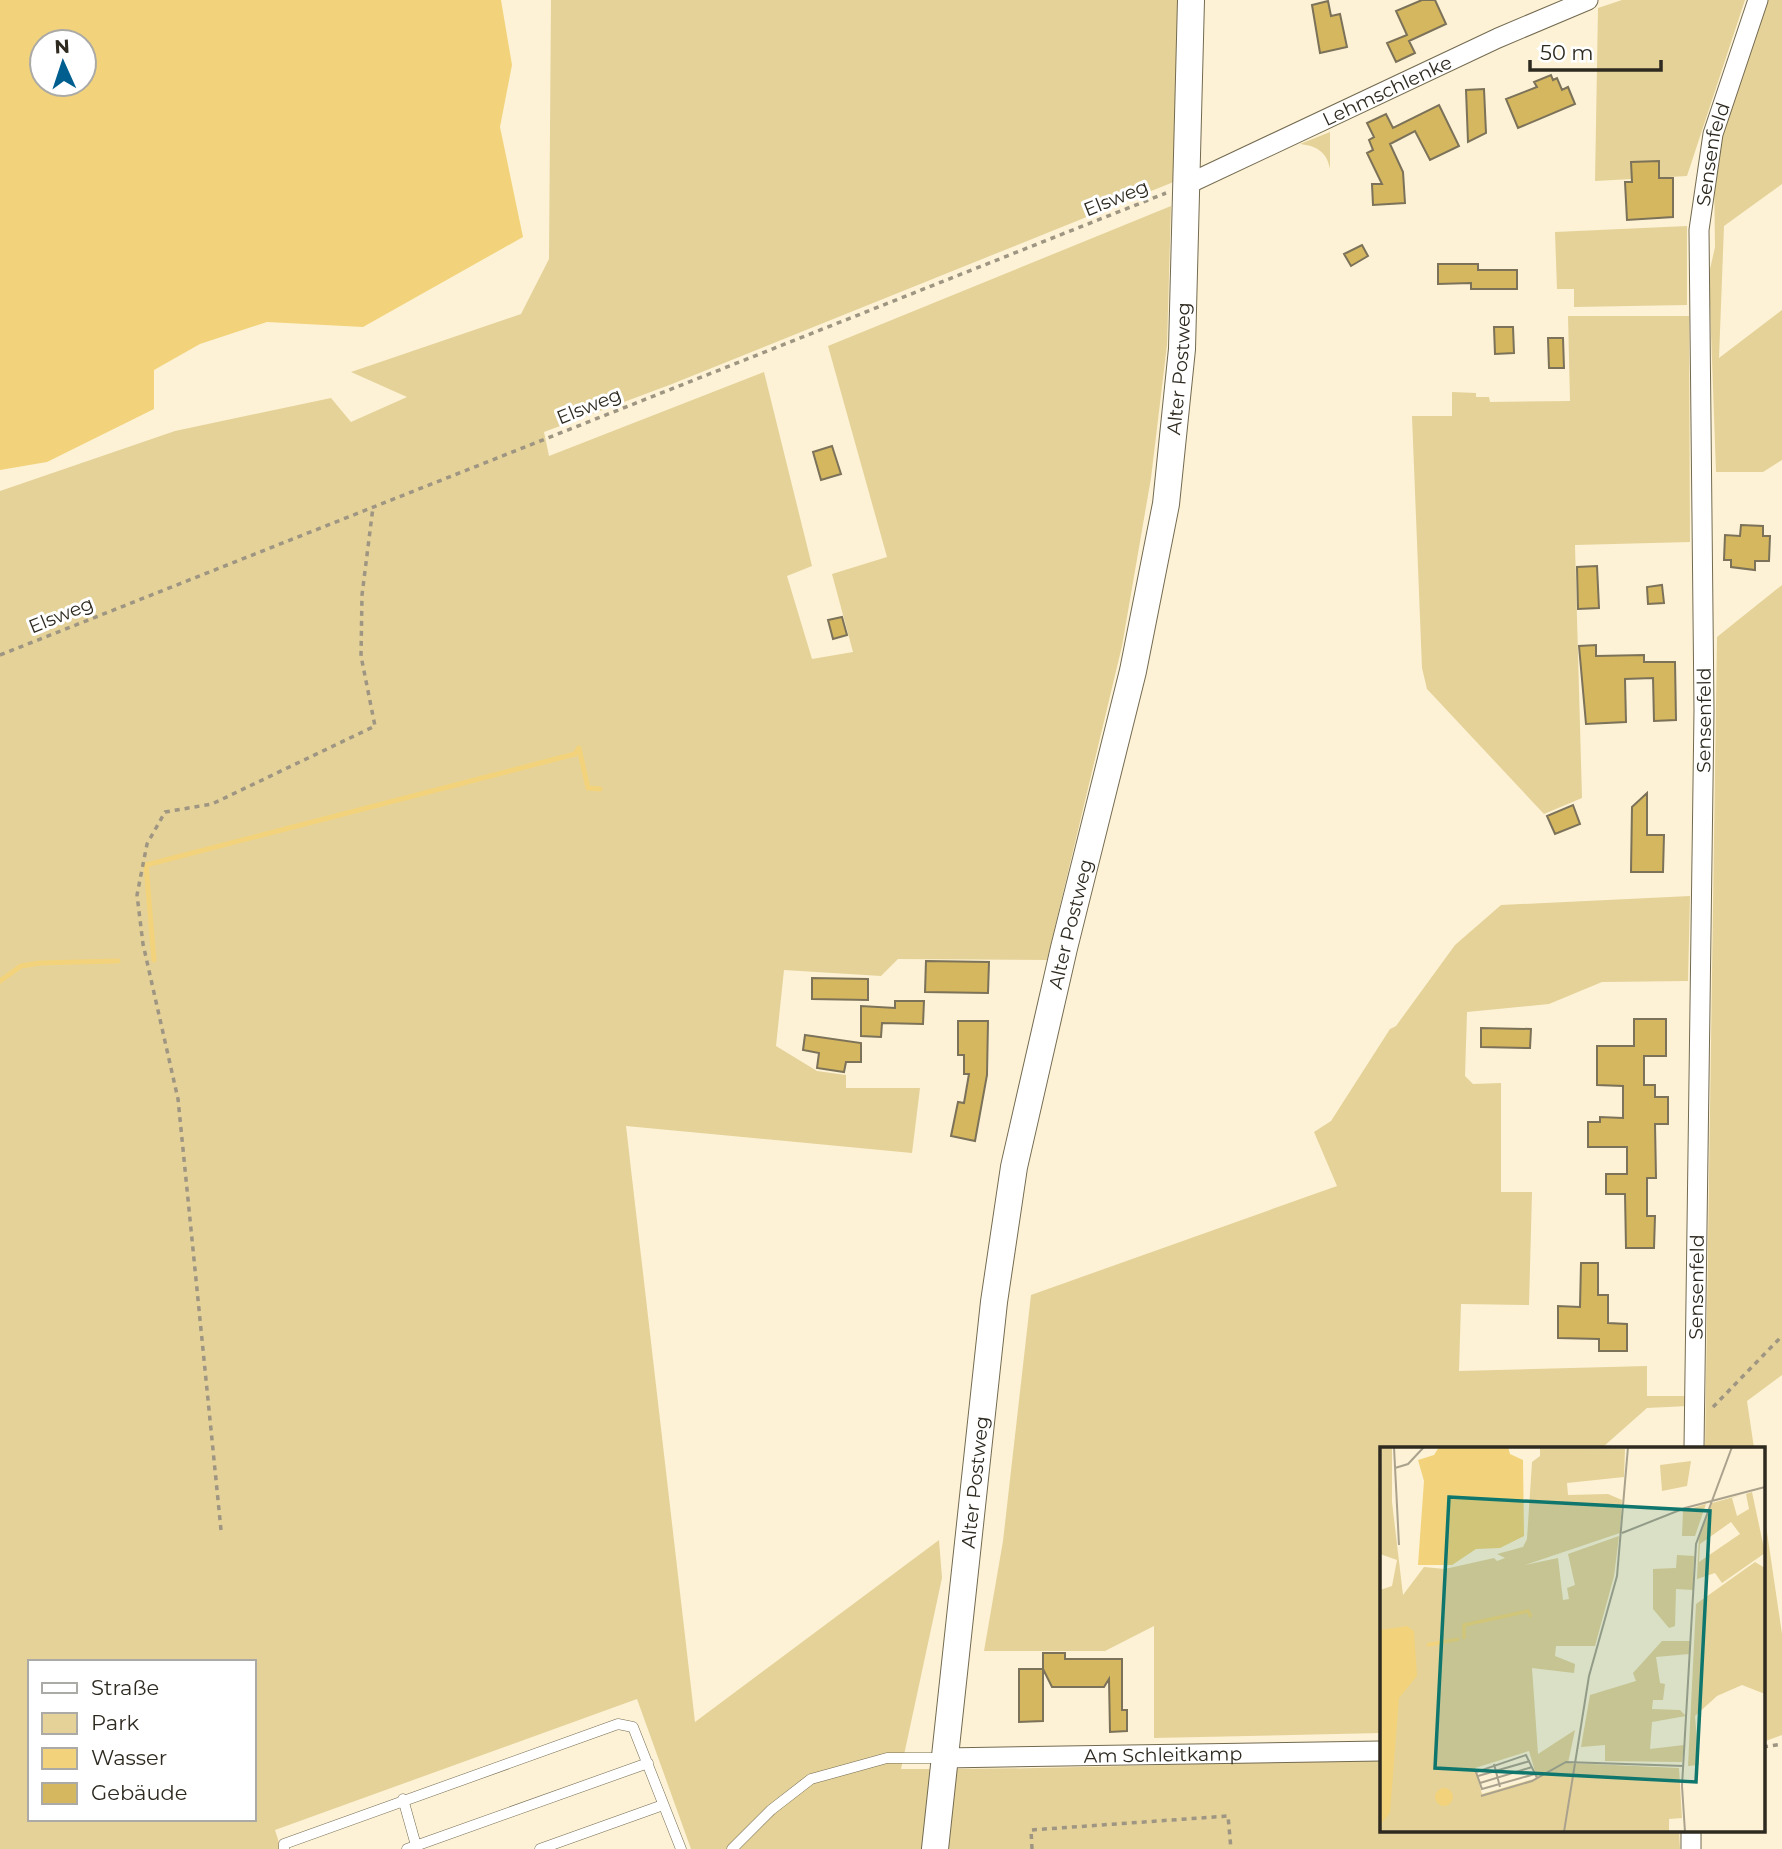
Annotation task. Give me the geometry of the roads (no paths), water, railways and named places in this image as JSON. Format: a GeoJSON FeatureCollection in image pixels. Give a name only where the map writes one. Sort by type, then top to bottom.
{"type":"FeatureCollection","features":[{"type":"Feature","properties":{"kind":"main road","name":"Alter Postweg"},"geometry":{"type":"LineString","coordinates":[[936,1849],[994,1302],[1014,1167],[1063,948],[1133,671],[1166,504],[1182,349],[1191,0]]}},
{"type":"Feature","properties":{"kind":"street","name":"Lehmschlenke"},"geometry":{"type":"LineString","coordinates":[[1188,184],[1498,38],[1588,0]]}},
{"type":"Feature","properties":{"kind":"street","name":"Sensenfeld"},"geometry":{"type":"LineString","coordinates":[[1695,1447],[1704,710],[1699,230],[1713,134],[1758,0]]}},
{"type":"Feature","properties":{"kind":"street","name":"Am Schleitkamp"},"geometry":{"type":"LineString","coordinates":[[944,1758],[1380,1751]]}},
{"type":"Feature","properties":{"kind":"lane"},"geometry":{"type":"LineString","coordinates":[[284,1849],[284,1844],[403,1799],[618,1724],[633,1727],[681,1849]]}},
{"type":"Feature","properties":{"kind":"lane"},"geometry":{"type":"LineString","coordinates":[[732,1849],[771,1810],[811,1779],[887,1758],[944,1758]]}},
{"type":"Feature","properties":{"kind":"lane"},"geometry":{"type":"LineString","coordinates":[[403,1799],[413,1848],[648,1763]]}},
{"type":"Feature","properties":{"kind":"lane"},"geometry":{"type":"LineString","coordinates":[[540,1849],[663,1805]]}},
{"type":"Feature","properties":{"kind":"water"},"geometry":{"type":"Polygon","coordinates":[[[0,0],[501,0],[512,65],[500,127],[523,237],[363,327],[267,322],[200,344],[154,370],[154,409],[47,462],[0,470],[0,0]]]}},
{"type":"Feature","properties":{"kind":"waterway"},"geometry":{"type":"LineString","coordinates":[[154,960],[146,865],[575,754],[579,748],[588,788],[600,789]]}},
{"type":"Feature","properties":{"kind":"waterway"},"geometry":{"type":"LineString","coordinates":[[0,981],[21,966],[118,961]]}}]}
